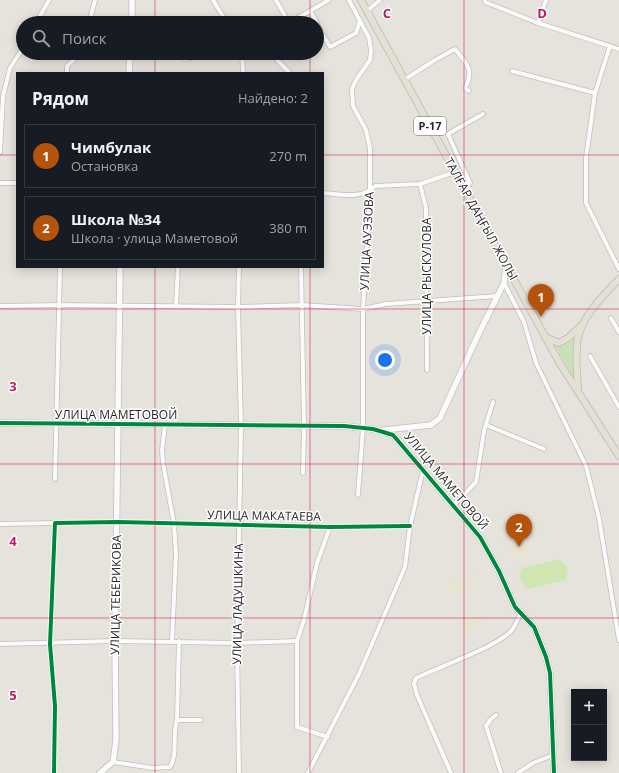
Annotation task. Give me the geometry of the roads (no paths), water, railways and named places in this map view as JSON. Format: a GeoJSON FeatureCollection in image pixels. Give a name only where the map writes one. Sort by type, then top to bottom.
{"type":"FeatureCollection","features":[{"type":"Feature","properties":{"kind":"main road","name":"ТАЛҒАР ДАҢҒЫЛ ЖОЛЫ"},"geometry":{"type":"LineString","coordinates":[[361,0],[545,337],[619,456]]}},
{"type":"Feature","properties":{"kind":"main road"},"geometry":{"type":"LineString","coordinates":[[578,392],[578,337],[583,323],[589,313],[619,279]]}},
{"type":"Feature","properties":{"kind":"main road"},"geometry":{"type":"LineString","coordinates":[[545,337],[559,343],[568,338],[583,323]]}},
{"type":"Feature","properties":{"kind":"street"},"geometry":{"type":"LineString","coordinates":[[40,16],[49,0]]}},
{"type":"Feature","properties":{"kind":"street"},"geometry":{"type":"LineString","coordinates":[[91,16],[95,0]]}},
{"type":"Feature","properties":{"kind":"street"},"geometry":{"type":"LineString","coordinates":[[132,0],[132,16]]}},
{"type":"Feature","properties":{"kind":"street"},"geometry":{"type":"LineString","coordinates":[[214,0],[224,16]]}},
{"type":"Feature","properties":{"kind":"street"},"geometry":{"type":"LineString","coordinates":[[276,0],[285,16]]}},
{"type":"Feature","properties":{"kind":"street"},"geometry":{"type":"LineString","coordinates":[[301,16],[329,0]]}},
{"type":"Feature","properties":{"kind":"street","name":"УЛИЦА АУЭЗОВА"},"geometry":{"type":"LineString","coordinates":[[349,0],[369,38],[370,60],[356,80],[352,89],[353,106],[366,130],[370,148],[370,191],[364,309],[363,428],[358,495]]}},
{"type":"Feature","properties":{"kind":"street"},"geometry":{"type":"LineString","coordinates":[[367,11],[380,0]]}},
{"type":"Feature","properties":{"kind":"street"},"geometry":{"type":"LineString","coordinates":[[485,0],[485,2],[538,23],[619,49]]}},
{"type":"Feature","properties":{"kind":"street"},"geometry":{"type":"LineString","coordinates":[[538,23],[546,0]]}},
{"type":"Feature","properties":{"kind":"street"},"geometry":{"type":"LineString","coordinates":[[310,11],[313,16]]}},
{"type":"Feature","properties":{"kind":"street"},"geometry":{"type":"LineString","coordinates":[[324,36],[330,47],[356,33],[360,21]]}},
{"type":"Feature","properties":{"kind":"street"},"geometry":{"type":"LineString","coordinates":[[610,46],[594,93],[586,158],[586,203],[619,269]]}},
{"type":"Feature","properties":{"kind":"street"},"geometry":{"type":"LineString","coordinates":[[404,80],[434,60],[455,49],[469,67],[470,78],[466,86],[466,89],[469,91]]}},
{"type":"Feature","properties":{"kind":"street"},"geometry":{"type":"LineString","coordinates":[[0,152],[3,96],[10,68],[16,59]]}},
{"type":"Feature","properties":{"kind":"street"},"geometry":{"type":"LineString","coordinates":[[67,72],[67,66],[73,60]]}},
{"type":"Feature","properties":{"kind":"street"},"geometry":{"type":"LineString","coordinates":[[129,72],[130,60]]}},
{"type":"Feature","properties":{"kind":"street"},"geometry":{"type":"LineString","coordinates":[[242,60],[243,72]]}},
{"type":"Feature","properties":{"kind":"street"},"geometry":{"type":"LineString","coordinates":[[277,60],[289,72]]}},
{"type":"Feature","properties":{"kind":"street"},"geometry":{"type":"LineString","coordinates":[[512,71],[594,93]]}},
{"type":"Feature","properties":{"kind":"street"},"geometry":{"type":"LineString","coordinates":[[463,187],[470,183],[448,134],[483,114]]}},
{"type":"Feature","properties":{"kind":"street"},"geometry":{"type":"LineString","coordinates":[[324,193],[356,195],[370,191],[375,186],[420,184],[455,172]]}},
{"type":"Feature","properties":{"kind":"street"},"geometry":{"type":"LineString","coordinates":[[0,183],[16,183]]}},
{"type":"Feature","properties":{"kind":"street","name":"УЛИЦА РЫСКУЛОВА"},"geometry":{"type":"LineString","coordinates":[[420,184],[426,208],[427,370]]}},
{"type":"Feature","properties":{"kind":"street"},"geometry":{"type":"LineString","coordinates":[[382,430],[431,425],[440,418],[504,283],[506,266]]}},
{"type":"Feature","properties":{"kind":"street"},"geometry":{"type":"LineString","coordinates":[[55,479],[58,424],[60,268]]}},
{"type":"Feature","properties":{"kind":"street","name":"УЛИЦА ТЕБЕРИКОВА"},"geometry":{"type":"LineString","coordinates":[[113,762],[116,740],[115,640],[118,522],[117,425],[120,268]]}},
{"type":"Feature","properties":{"kind":"street"},"geometry":{"type":"LineString","coordinates":[[176,306],[178,268]]}},
{"type":"Feature","properties":{"kind":"street","name":"УЛИЦА ЛАДУШКИНА"},"geometry":{"type":"LineString","coordinates":[[239,268],[238,307],[241,426],[237,643],[239,773]]}},
{"type":"Feature","properties":{"kind":"street"},"geometry":{"type":"LineString","coordinates":[[301,268],[304,427],[303,473]]}},
{"type":"Feature","properties":{"kind":"street"},"geometry":{"type":"LineString","coordinates":[[504,283],[524,322],[536,363],[586,466],[599,518],[619,640]]}},
{"type":"Feature","properties":{"kind":"street"},"geometry":{"type":"LineString","coordinates":[[0,306],[119,305],[238,307],[302,305],[364,309],[386,304],[497,296]]}},
{"type":"Feature","properties":{"kind":"street"},"geometry":{"type":"LineString","coordinates":[[610,318],[619,332]]}},
{"type":"Feature","properties":{"kind":"street"},"geometry":{"type":"LineString","coordinates":[[590,356],[619,407]]}},
{"type":"Feature","properties":{"kind":"street"},"geometry":{"type":"LineString","coordinates":[[454,505],[476,482],[486,425],[493,402]]}},
{"type":"Feature","properties":{"kind":"street","name":"УЛИЦА МАМЕТОВОЙ"},"geometry":{"type":"LineString","coordinates":[[0,423],[363,428],[382,430],[393,435],[480,537],[514,607],[520,615],[534,627],[546,657],[550,673],[554,773]]}},
{"type":"Feature","properties":{"kind":"street"},"geometry":{"type":"LineString","coordinates":[[166,425],[162,450],[163,464],[174,524],[176,554],[172,640]]}},
{"type":"Feature","properties":{"kind":"street"},"geometry":{"type":"LineString","coordinates":[[486,425],[544,449]]}},
{"type":"Feature","properties":{"kind":"street"},"geometry":{"type":"LineString","coordinates":[[308,773],[328,737],[359,674],[405,567],[410,526],[423,470]]}},
{"type":"Feature","properties":{"kind":"street","name":"УЛИЦА МАКАТАЕВА"},"geometry":{"type":"LineString","coordinates":[[0,524],[118,522],[239,526],[410,526]]}},
{"type":"Feature","properties":{"kind":"street"},"geometry":{"type":"LineString","coordinates":[[54,773],[55,706],[50,644],[55,523]]}},
{"type":"Feature","properties":{"kind":"street"},"geometry":{"type":"LineString","coordinates":[[328,737],[297,727],[297,641],[304,620],[318,563],[330,527]]}},
{"type":"Feature","properties":{"kind":"street"},"geometry":{"type":"LineString","coordinates":[[451,773],[417,695],[414,683],[416,678],[506,636],[512,630],[520,615]]}},
{"type":"Feature","properties":{"kind":"street"},"geometry":{"type":"LineString","coordinates":[[0,644],[50,644],[115,640],[172,640],[179,642],[237,643],[297,641]]}},
{"type":"Feature","properties":{"kind":"street"},"geometry":{"type":"LineString","coordinates":[[100,773],[113,762],[153,768],[170,768],[174,762],[173,730],[177,720],[179,642]]}},
{"type":"Feature","properties":{"kind":"street"},"geometry":{"type":"LineString","coordinates":[[496,715],[486,726],[501,773]]}},
{"type":"Feature","properties":{"kind":"street"},"geometry":{"type":"LineString","coordinates":[[177,720],[201,720]]}},
{"type":"Feature","properties":{"kind":"street"},"geometry":{"type":"LineString","coordinates":[[518,773],[533,763],[553,755]]}},
{"type":"Feature","properties":{"kind":"place","name":"Чимбулак"},"geometry":{"type":"Point","coordinates":[541,317]}},
{"type":"Feature","properties":{"kind":"place","name":"Школа №34"},"geometry":{"type":"Point","coordinates":[519,547]}}]}
